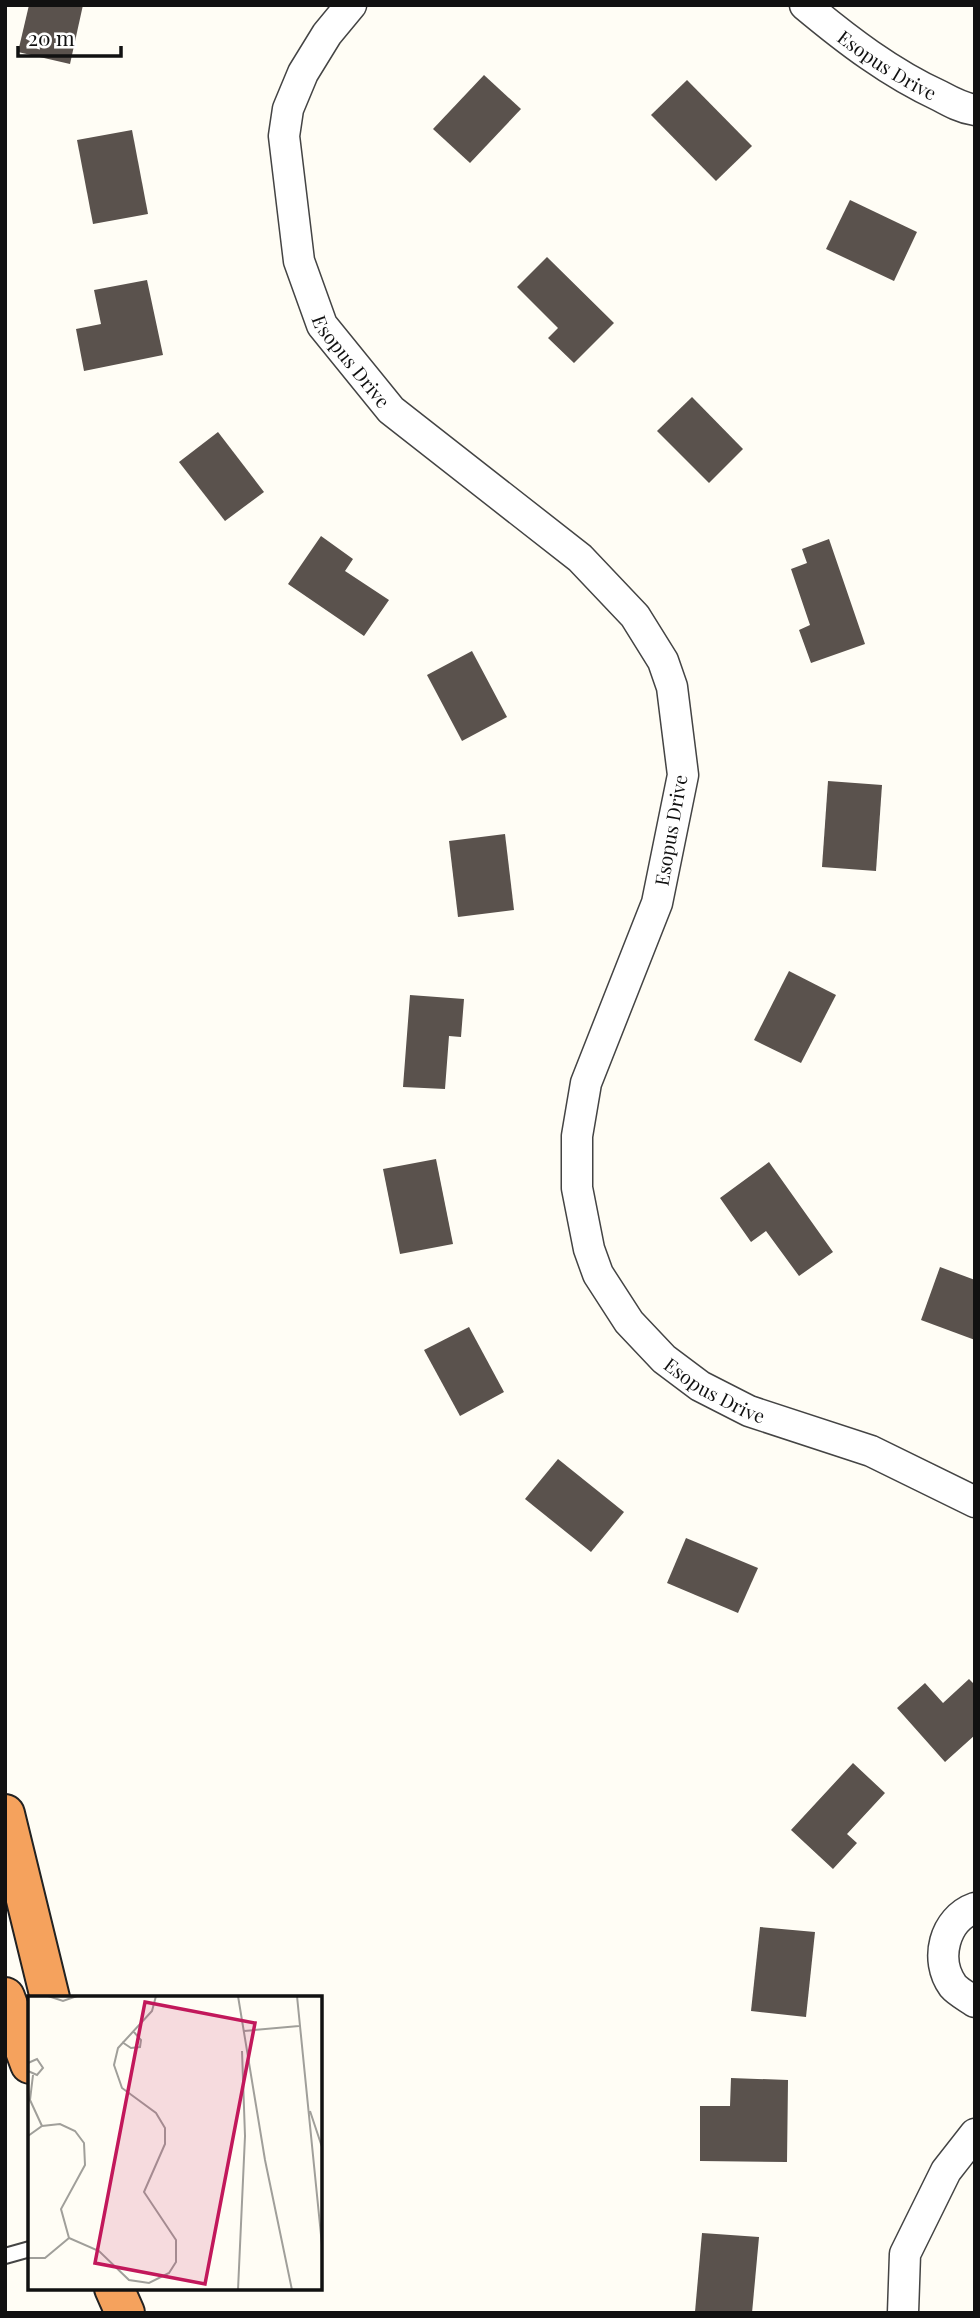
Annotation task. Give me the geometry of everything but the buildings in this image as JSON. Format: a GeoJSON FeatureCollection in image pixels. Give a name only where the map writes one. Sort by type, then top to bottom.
{"type":"FeatureCollection","features":[{"type":"Feature","properties":{"kind":"highway"},"geometry":{"type":"LineString","coordinates":[[5,1814],[50,1996]]}},
{"type":"Feature","properties":{"kind":"highway"},"geometry":{"type":"LineString","coordinates":[[5,1997],[28,2059]]}},
{"type":"Feature","properties":{"kind":"highway"},"geometry":{"type":"LineString","coordinates":[[115,2290],[126,2313]]}},
{"type":"Feature","properties":{"kind":"highway"},"geometry":{"type":"LineString","coordinates":[[122,2290],[126,2313]]}},
{"type":"Feature","properties":{"kind":"street","name":"Esopus Drive"},"geometry":{"type":"LineString","coordinates":[[351,5],[327,34],[303,73],[288,109],[284,136],[299,261],[322,325],[391,410],[580,558],[635,616],[663,661],[672,687],[683,775],[657,903],[586,1083],[577,1136],[577,1188],[589,1249],[598,1274],[629,1322],[664,1359],[700,1386],[749,1410],[870,1451],[975,1502]]}},
{"type":"Feature","properties":{"kind":"street","name":"Esopus Drive"},"geometry":{"type":"LineString","coordinates":[[805,5],[853,45],[918,86],[975,110]]}},
{"type":"Feature","properties":{"kind":"street"},"geometry":{"type":"LineString","coordinates":[[975,1908],[966,1911],[951,1927],[944,1943],[943,1964],[954,1987],[975,2002]]}},
{"type":"Feature","properties":{"kind":"street"},"geometry":{"type":"LineString","coordinates":[[903,2313],[905,2254],[946,2171],[975,2134]]}},
{"type":"Feature","properties":{"kind":"lane"},"geometry":{"type":"LineString","coordinates":[[5,2256],[28,2250]]}}]}
